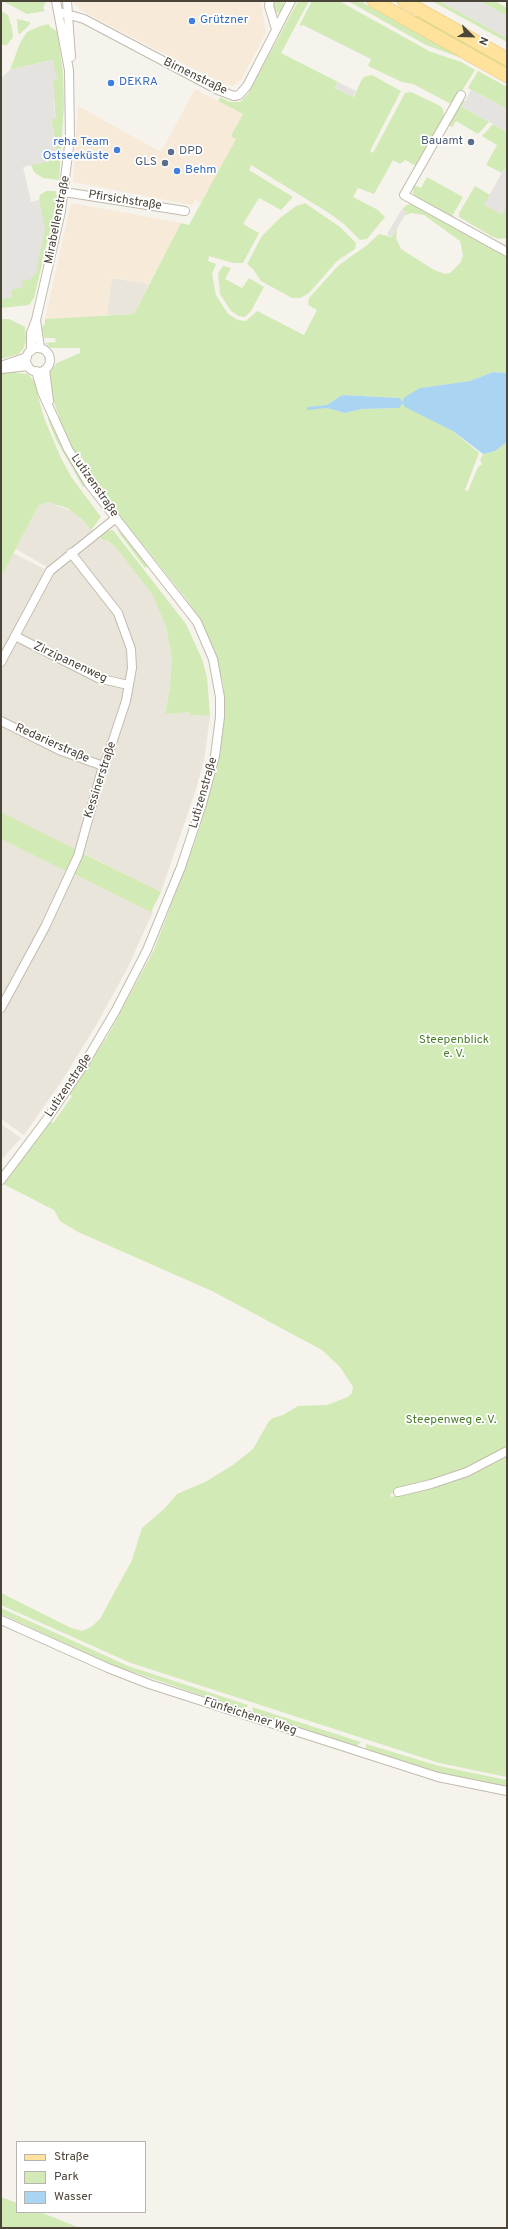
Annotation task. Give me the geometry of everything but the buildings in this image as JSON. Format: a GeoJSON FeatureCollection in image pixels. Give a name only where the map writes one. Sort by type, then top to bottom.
{"type":"FeatureCollection","features":[{"type":"Feature","properties":{"kind":"main road"},"geometry":{"type":"LineString","coordinates":[[374,1],[507,76]]}},
{"type":"Feature","properties":{"kind":"main road"},"geometry":{"type":"LineString","coordinates":[[404,1],[507,59]]}},
{"type":"Feature","properties":{"kind":"street","name":"Mirabellenstraße"},"geometry":{"type":"LineString","coordinates":[[29,354],[31,333],[36,320],[64,192],[70,138],[69,70],[56,1]]}},
{"type":"Feature","properties":{"kind":"street","name":"Mirabellenstraße"},"geometry":{"type":"LineString","coordinates":[[67,1],[71,59],[69,70]]}},
{"type":"Feature","properties":{"kind":"street"},"geometry":{"type":"LineString","coordinates":[[270,1],[269,6],[276,29]]}},
{"type":"Feature","properties":{"kind":"street","name":"Birnenstraße"},"geometry":{"type":"LineString","coordinates":[[69,14],[84,19],[218,90],[234,96],[239,95],[247,86],[291,1]]}},
{"type":"Feature","properties":{"kind":"street"},"geometry":{"type":"LineString","coordinates":[[59,16],[69,14]]}},
{"type":"Feature","properties":{"kind":"street"},"geometry":{"type":"LineString","coordinates":[[461,95],[404,195],[507,252]]}},
{"type":"Feature","properties":{"kind":"street","name":"Pfirsichstraße"},"geometry":{"type":"LineString","coordinates":[[64,192],[186,210]]}},
{"type":"Feature","properties":{"kind":"street","name":"Mirabellenstraße"},"geometry":{"type":"LineString","coordinates":[[36,320],[40,348]]}},
{"type":"Feature","properties":{"kind":"street"},"geometry":{"type":"LineString","coordinates":[[1,366],[40,348],[46,350],[50,356],[50,363],[45,370],[36,371],[28,366],[1,370]]}},
{"type":"Feature","properties":{"kind":"street"},"geometry":{"type":"LineString","coordinates":[[28,366],[29,354]]}},
{"type":"Feature","properties":{"kind":"street","name":"Lutizenstraße"},"geometry":{"type":"LineString","coordinates":[[45,370],[50,405]]}},
{"type":"Feature","properties":{"kind":"street","name":"Lutizenstraße"},"geometry":{"type":"LineString","coordinates":[[1,1180],[47,1119],[83,1066],[116,1010],[142,960],[165,909],[186,854],[207,789],[219,737],[220,697],[213,659],[197,622],[89,484],[74,460],[50,405],[42,392],[36,371]]}},
{"type":"Feature","properties":{"kind":"street"},"geometry":{"type":"LineString","coordinates":[[1,662],[47,576],[71,553],[116,518]]}},
{"type":"Feature","properties":{"kind":"street","name":"Kessinerstraße"},"geometry":{"type":"LineString","coordinates":[[1,1008],[28,962],[72,870],[81,847],[103,766],[126,701],[132,668],[132,659],[123,623],[107,598],[71,553]]}},
{"type":"Feature","properties":{"kind":"street","name":"Zirzipanenweg"},"geometry":{"type":"LineString","coordinates":[[15,636],[98,678],[128,685]]}},
{"type":"Feature","properties":{"kind":"street","name":"Redarierstraße"},"geometry":{"type":"LineString","coordinates":[[1,721],[59,750],[103,766]]}},
{"type":"Feature","properties":{"kind":"street"},"geometry":{"type":"LineString","coordinates":[[398,1492],[430,1484],[467,1472],[507,1451]]}},
{"type":"Feature","properties":{"kind":"street","name":"Fünfeichener Weg"},"geometry":{"type":"LineString","coordinates":[[1,1620],[108,1668],[149,1684],[431,1775],[507,1791]]}},
{"type":"Feature","properties":{"kind":"shaded area"},"geometry":{"type":"Polygon","coordinates":[[[73,1],[261,1],[266,33],[241,80],[232,86],[224,84],[83,11],[75,5],[73,1]]]}},
{"type":"Feature","properties":{"kind":"shaded area"},"geometry":{"type":"Polygon","coordinates":[[[439,1],[479,1],[507,16],[507,38],[439,1]]]}},
{"type":"Feature","properties":{"kind":"shaded area"},"geometry":{"type":"Polygon","coordinates":[[[53,60],[57,79],[52,82],[54,87],[55,100],[53,100],[56,118],[51,120],[55,139],[53,140],[58,159],[23,167],[31,202],[39,200],[45,228],[36,273],[31,279],[22,281],[23,287],[11,290],[12,297],[1,299],[1,78],[10,70],[53,60]]]}},
{"type":"Feature","properties":{"kind":"shaded area"},"geometry":{"type":"Polygon","coordinates":[[[338,82],[356,91],[353,97],[335,88],[338,82]]]}},
{"type":"Feature","properties":{"kind":"shaded area"},"geometry":{"type":"Polygon","coordinates":[[[195,89],[243,114],[231,136],[236,139],[202,203],[195,200],[192,205],[73,182],[78,106],[161,152],[195,89]]]}},
{"type":"Feature","properties":{"kind":"shaded area"},"geometry":{"type":"Polygon","coordinates":[[[471,90],[507,109],[507,132],[462,107],[471,90]]]}},
{"type":"Feature","properties":{"kind":"shaded area"},"geometry":{"type":"Polygon","coordinates":[[[504,169],[507,170],[507,205],[502,214],[484,205],[504,169]]]}},
{"type":"Feature","properties":{"kind":"shaded area"},"geometry":{"type":"Polygon","coordinates":[[[71,203],[181,223],[149,284],[112,278],[107,315],[45,319],[71,203]]]}},
{"type":"Feature","properties":{"kind":"shaded area"},"geometry":{"type":"Polygon","coordinates":[[[402,209],[407,212],[392,237],[387,234],[402,209]]]}},
{"type":"Feature","properties":{"kind":"shaded area"},"geometry":{"type":"Polygon","coordinates":[[[112,278],[149,284],[134,314],[107,315],[112,278]]]}},
{"type":"Feature","properties":{"kind":"shaded area"},"geometry":{"type":"Polygon","coordinates":[[[48,502],[76,513],[100,539],[105,539],[116,548],[152,594],[166,627],[172,658],[170,687],[165,714],[190,712],[190,715],[210,716],[204,760],[196,789],[161,892],[1,812],[1,577],[13,553],[44,569],[47,567],[16,549],[39,505],[48,502]]]}},
{"type":"Feature","properties":{"kind":"shaded area"},"geometry":{"type":"Polygon","coordinates":[[[1,839],[153,912],[126,971],[95,1027],[61,1082],[24,1135],[1,1119],[1,839]]]}},
{"type":"Feature","properties":{"kind":"shaded area"},"geometry":{"type":"Polygon","coordinates":[[[1,1124],[21,1138],[1,1160],[1,1124]]]}},
{"type":"Feature","properties":{"kind":"green space"},"geometry":{"type":"Polygon","coordinates":[[[3,1],[46,1],[43,8],[45,11],[27,14],[3,1]]]}},
{"type":"Feature","properties":{"kind":"green space"},"geometry":{"type":"Polygon","coordinates":[[[277,1],[281,1],[285,7],[281,13],[277,13],[273,9],[273,5],[277,1]]]}},
{"type":"Feature","properties":{"kind":"green space"},"geometry":{"type":"Polygon","coordinates":[[[298,1],[309,1],[281,53],[338,82],[335,88],[354,97],[364,77],[372,75],[401,91],[370,151],[373,153],[405,93],[411,92],[440,106],[443,109],[444,118],[416,166],[405,160],[400,164],[393,160],[374,194],[358,188],[353,197],[378,210],[385,217],[367,239],[360,240],[344,224],[329,213],[251,165],[249,170],[293,197],[281,210],[259,198],[243,224],[259,233],[243,263],[233,263],[209,256],[208,261],[216,264],[212,274],[216,295],[228,314],[238,320],[246,321],[257,311],[304,335],[317,310],[308,305],[309,298],[338,266],[366,246],[379,234],[392,237],[397,229],[396,238],[401,249],[434,270],[445,274],[450,273],[461,262],[463,255],[460,241],[424,215],[411,213],[404,216],[406,212],[402,209],[411,204],[507,257],[507,373],[493,372],[470,381],[420,388],[437,422],[453,431],[479,453],[465,490],[468,491],[478,467],[482,464],[480,460],[483,454],[495,451],[507,442],[507,1449],[462,1470],[458,1470],[458,1472],[396,1490],[390,1495],[391,1497],[431,1486],[507,1453],[507,1777],[439,1763],[131,1663],[1,1605],[1,1593],[71,1628],[82,1631],[91,1627],[100,1619],[132,1560],[142,1528],[165,1508],[177,1494],[205,1482],[233,1465],[253,1449],[269,1421],[273,1418],[283,1415],[298,1406],[327,1405],[348,1397],[352,1393],[353,1387],[340,1367],[322,1350],[212,1291],[78,1232],[60,1221],[54,1210],[3,1184],[50,1121],[53,1123],[72,1096],[69,1094],[107,1037],[154,950],[196,839],[210,792],[220,757],[225,710],[223,682],[205,628],[187,600],[93,482],[95,480],[80,455],[77,457],[65,434],[52,397],[49,373],[57,363],[80,353],[80,348],[51,348],[45,343],[56,342],[55,338],[44,338],[42,328],[45,323],[45,319],[134,314],[181,223],[189,225],[236,139],[231,136],[243,114],[218,101],[220,97],[230,102],[240,102],[248,94],[298,1]],[[342,395],[327,405],[308,407],[307,409],[327,408],[345,413],[362,409],[399,408],[400,398],[342,395]]]}},
{"type":"Feature","properties":{"kind":"green space"},"geometry":{"type":"Polygon","coordinates":[[[312,1],[339,1],[431,52],[461,62],[475,70],[453,105],[413,84],[402,82],[368,66],[371,59],[303,25],[299,26],[312,1]]]}},
{"type":"Feature","properties":{"kind":"green space"},"geometry":{"type":"Polygon","coordinates":[[[348,1],[360,1],[464,59],[426,45],[348,1]]]}},
{"type":"Feature","properties":{"kind":"green space"},"geometry":{"type":"Polygon","coordinates":[[[432,1],[439,1],[507,38],[507,42],[432,1]]]}},
{"type":"Feature","properties":{"kind":"green space"},"geometry":{"type":"Polygon","coordinates":[[[479,1],[495,1],[507,8],[507,16],[479,1]]]}},
{"type":"Feature","properties":{"kind":"green space"},"geometry":{"type":"Polygon","coordinates":[[[1,11],[8,15],[12,28],[13,37],[7,45],[1,45],[1,11]]]}},
{"type":"Feature","properties":{"kind":"green space"},"geometry":{"type":"Polygon","coordinates":[[[417,14],[507,65],[507,68],[414,19],[417,14]]]}},
{"type":"Feature","properties":{"kind":"green space"},"geometry":{"type":"Polygon","coordinates":[[[17,19],[30,22],[30,24],[20,34],[18,33],[17,19]]]}},
{"type":"Feature","properties":{"kind":"green space"},"geometry":{"type":"Polygon","coordinates":[[[49,24],[50,27],[57,31],[63,72],[64,105],[59,180],[43,178],[34,172],[31,165],[58,159],[53,139],[55,139],[51,119],[56,118],[52,82],[56,79],[52,60],[10,70],[20,43],[27,32],[49,24]]]}},
{"type":"Feature","properties":{"kind":"green space"},"geometry":{"type":"Polygon","coordinates":[[[478,71],[507,87],[507,109],[468,88],[478,71]]]}},
{"type":"Feature","properties":{"kind":"green space"},"geometry":{"type":"Polygon","coordinates":[[[461,99],[465,101],[462,107],[489,122],[478,134],[456,121],[452,127],[447,124],[461,99]]]}},
{"type":"Feature","properties":{"kind":"green space"},"geometry":{"type":"Polygon","coordinates":[[[493,124],[507,132],[507,170],[504,169],[502,173],[486,165],[497,145],[482,136],[493,124]]]}},
{"type":"Feature","properties":{"kind":"green space"},"geometry":{"type":"Polygon","coordinates":[[[427,177],[463,197],[451,218],[416,198],[413,193],[414,185],[421,188],[427,177]]]}},
{"type":"Feature","properties":{"kind":"green space"},"geometry":{"type":"Polygon","coordinates":[[[475,186],[490,195],[485,205],[502,214],[507,205],[507,238],[498,239],[491,236],[459,217],[459,213],[475,186]]]}},
{"type":"Feature","properties":{"kind":"green space"},"geometry":{"type":"Polygon","coordinates":[[[46,191],[55,191],[58,197],[34,298],[29,305],[1,308],[1,299],[12,297],[11,290],[22,281],[44,233],[39,200],[40,195],[46,191]]]}},
{"type":"Feature","properties":{"kind":"green space"},"geometry":{"type":"Polygon","coordinates":[[[305,203],[340,227],[356,243],[355,249],[337,261],[309,293],[300,298],[292,298],[261,281],[253,269],[247,264],[262,236],[280,218],[296,206],[305,203]]]}},
{"type":"Feature","properties":{"kind":"green space"},"geometry":{"type":"Polygon","coordinates":[[[223,266],[231,268],[225,279],[242,288],[249,278],[264,287],[251,311],[245,317],[239,316],[231,311],[220,294],[218,273],[223,266]]]}},
{"type":"Feature","properties":{"kind":"green space"},"geometry":{"type":"Polygon","coordinates":[[[1,319],[9,319],[25,327],[26,339],[24,348],[19,354],[1,359],[1,319]]]}},
{"type":"Feature","properties":{"kind":"green space"},"geometry":{"type":"Polygon","coordinates":[[[16,370],[17,373],[28,374],[34,381],[44,418],[61,458],[72,478],[101,517],[91,530],[82,519],[67,508],[48,502],[39,505],[1,577],[1,372],[16,370]]]}},
{"type":"Feature","properties":{"kind":"green space"},"geometry":{"type":"Polygon","coordinates":[[[50,416],[65,450],[85,485],[83,487],[55,438],[48,419],[50,416]]]}},
{"type":"Feature","properties":{"kind":"green space"},"geometry":{"type":"Polygon","coordinates":[[[116,529],[125,536],[149,565],[145,568],[116,529]]]}},
{"type":"Feature","properties":{"kind":"green space"},"geometry":{"type":"Polygon","coordinates":[[[113,530],[186,624],[202,659],[207,677],[210,716],[189,715],[190,712],[165,714],[170,687],[172,658],[166,627],[152,594],[116,548],[108,541],[99,538],[107,531],[113,530]]]}},
{"type":"Feature","properties":{"kind":"green space"},"geometry":{"type":"Polygon","coordinates":[[[1,812],[77,850],[68,872],[1,839],[1,812]]]}},
{"type":"Feature","properties":{"kind":"green space"},"geometry":{"type":"Polygon","coordinates":[[[82,853],[161,892],[151,912],[74,874],[82,853]]]}},
{"type":"Feature","properties":{"kind":"green space"},"geometry":{"type":"Polygon","coordinates":[[[1,1608],[128,1666],[248,1705],[245,1710],[109,1664],[1,1614],[1,1608]]]}},
{"type":"Feature","properties":{"kind":"green space"},"geometry":{"type":"Polygon","coordinates":[[[252,1707],[361,1742],[356,1747],[253,1712],[252,1707]]]}},
{"type":"Feature","properties":{"kind":"green space"},"geometry":{"type":"Polygon","coordinates":[[[366,1744],[439,1766],[507,1780],[507,1787],[440,1773],[374,1753],[366,1750],[366,1744]]]}},
{"type":"Feature","properties":{"kind":"green space"},"geometry":{"type":"Polygon","coordinates":[[[1,2197],[16,2203],[16,2213],[42,2213],[80,2228],[1,2228],[1,2197]]]}},
{"type":"Feature","properties":{"kind":"water"},"geometry":{"type":"Polygon","coordinates":[[[493,372],[507,373],[507,442],[495,451],[483,454],[453,431],[405,407],[403,403],[399,408],[362,409],[345,413],[327,408],[307,410],[307,407],[327,405],[342,395],[400,398],[402,402],[405,397],[420,388],[470,381],[493,372]]]}},
{"type":"Feature","properties":{"kind":"place","name":"Grützner"},"geometry":{"type":"Point","coordinates":[192,21]}},
{"type":"Feature","properties":{"kind":"place","name":"DEKRA"},"geometry":{"type":"Point","coordinates":[111,83]}},
{"type":"Feature","properties":{"kind":"place","name":"Bauamt"},"geometry":{"type":"Point","coordinates":[471,142]}},
{"type":"Feature","properties":{"kind":"place","name":"reha Team Ostseeküste"},"geometry":{"type":"Point","coordinates":[117,150]}},
{"type":"Feature","properties":{"kind":"place","name":"DPD"},"geometry":{"type":"Point","coordinates":[171,152]}},
{"type":"Feature","properties":{"kind":"place","name":"GLS"},"geometry":{"type":"Point","coordinates":[165,163]}},
{"type":"Feature","properties":{"kind":"place","name":"Behm"},"geometry":{"type":"Point","coordinates":[177,171]}},
{"type":"Feature","properties":{"kind":"park label","name":"Steepenblick e. V."},"geometry":{"type":"Point","coordinates":[454,1048]}},
{"type":"Feature","properties":{"kind":"park label","name":"Steepenweg e. V."},"geometry":{"type":"Point","coordinates":[451,1421]}}]}
